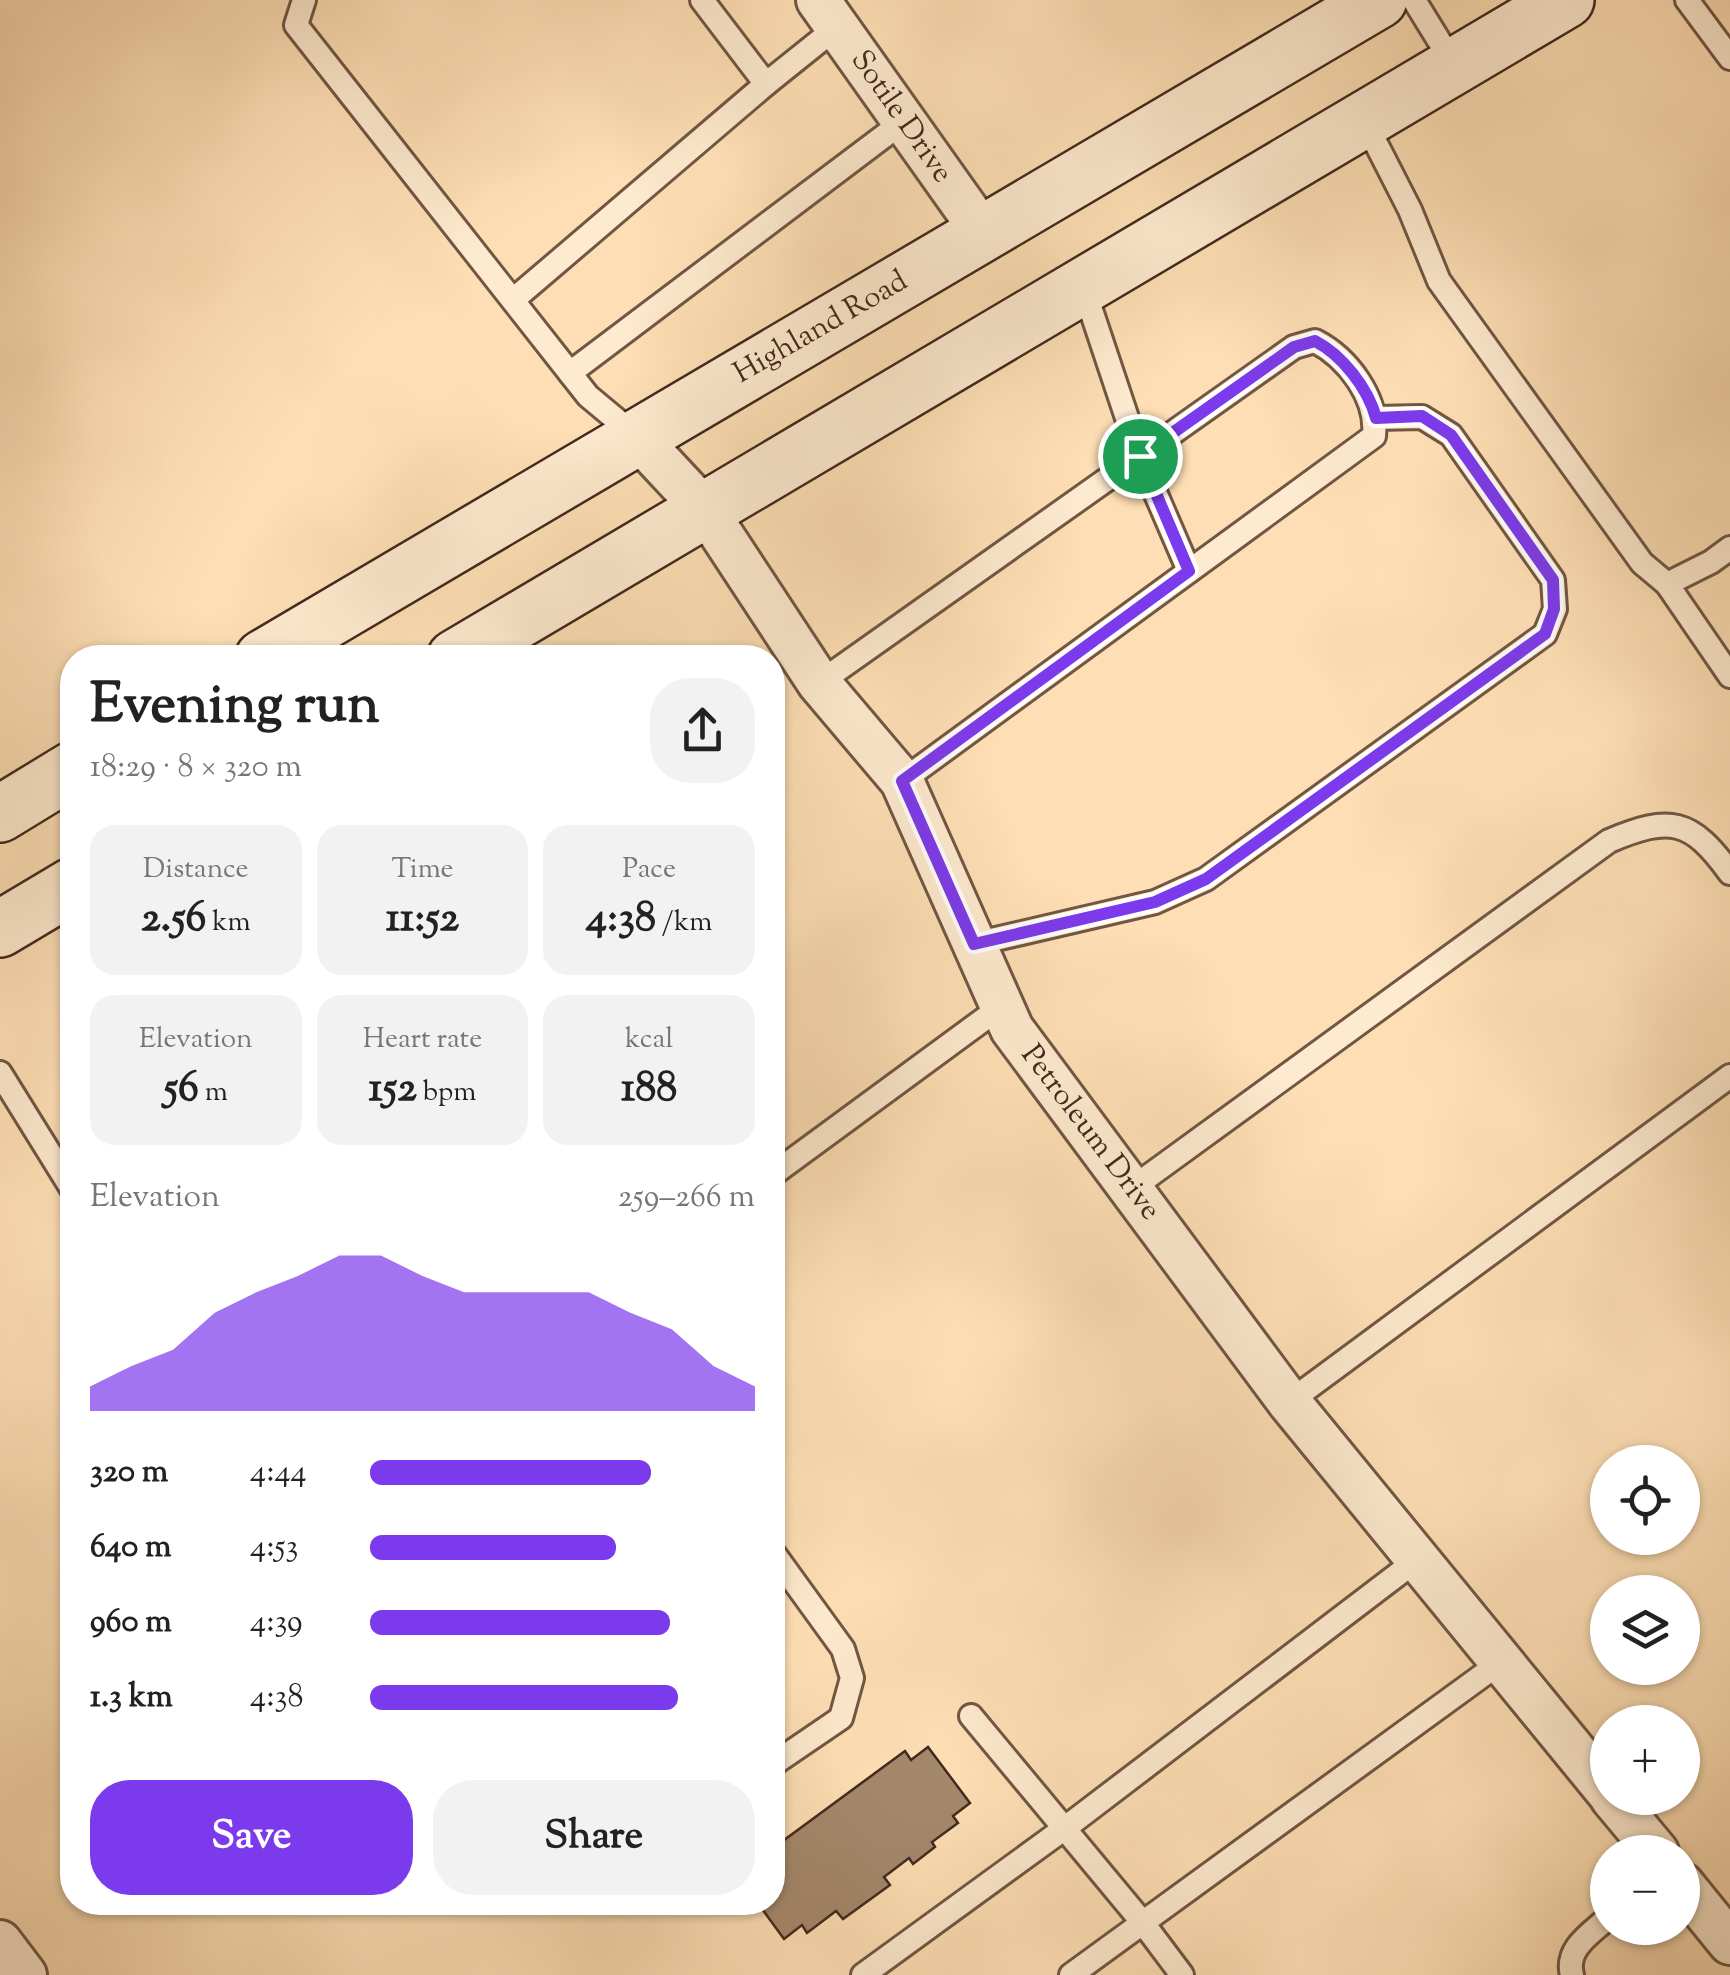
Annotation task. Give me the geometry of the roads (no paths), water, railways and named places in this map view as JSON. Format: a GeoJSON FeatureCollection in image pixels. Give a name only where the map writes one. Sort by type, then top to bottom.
{"type":"FeatureCollection","features":[{"type":"Feature","properties":{"kind":"main road","name":"Highland Road"},"geometry":{"type":"LineString","coordinates":[[284,645],[1379,0]]}},
{"type":"Feature","properties":{"kind":"main road"},"geometry":{"type":"LineString","coordinates":[[477,645],[1566,0]]}},
{"type":"Feature","properties":{"kind":"main road"},"geometry":{"type":"LineString","coordinates":[[0,814],[60,777]]}},
{"type":"Feature","properties":{"kind":"main road"},"geometry":{"type":"LineString","coordinates":[[0,929],[60,893]]}},
{"type":"Feature","properties":{"kind":"street","name":"Sotile Drive"},"geometry":{"type":"LineString","coordinates":[[828,13],[984,234]]}},
{"type":"Feature","properties":{"kind":"street","name":"Petroleum Drive"},"geometry":{"type":"LineString","coordinates":[[636,436],[706,511],[818,684],[902,781],[1012,1029],[1289,1402],[1590,1770]]}},
{"type":"Feature","properties":{"kind":"street","name":"Petroleum Drive"},"geometry":{"type":"LineString","coordinates":[[1626,1815],[1642,1835]]}},
{"type":"Feature","properties":{"kind":"street"},"geometry":{"type":"LineString","coordinates":[[1700,1902],[1724,1925]]}},
{"type":"Feature","properties":{"kind":"street"},"geometry":{"type":"LineString","coordinates":[[0,1942],[24,1975]]}},
{"type":"Feature","properties":{"kind":"lane"},"geometry":{"type":"LineString","coordinates":[[304,0],[296,25],[588,396],[636,436]]}},
{"type":"Feature","properties":{"kind":"lane"},"geometry":{"type":"LineString","coordinates":[[702,0],[766,84]]}},
{"type":"Feature","properties":{"kind":"lane"},"geometry":{"type":"LineString","coordinates":[[1414,0],[1454,65]]}},
{"type":"Feature","properties":{"kind":"lane"},"geometry":{"type":"LineString","coordinates":[[1688,0],[1730,58]]}},
{"type":"Feature","properties":{"kind":"lane"},"geometry":{"type":"LineString","coordinates":[[513,300],[766,84],[828,13]]}},
{"type":"Feature","properties":{"kind":"lane"},"geometry":{"type":"LineString","coordinates":[[1364,120],[1410,210],[1439,281],[1642,563],[1666,584],[1730,676]]}},
{"type":"Feature","properties":{"kind":"lane"},"geometry":{"type":"LineString","coordinates":[[570,373],[904,121]]}},
{"type":"Feature","properties":{"kind":"lane"},"geometry":{"type":"LineString","coordinates":[[1083,286],[1140,456],[1189,571]]}},
{"type":"Feature","properties":{"kind":"lane"},"geometry":{"type":"LineString","coordinates":[[818,684],[1294,347],[1315,341],[1332,350],[1371,400],[1376,418],[1374,436],[902,781]]}},
{"type":"Feature","properties":{"kind":"lane"},"geometry":{"type":"LineString","coordinates":[[974,944],[1155,902],[1206,879],[1545,634],[1554,609],[1553,580],[1451,435],[1422,416],[1376,418]]}},
{"type":"Feature","properties":{"kind":"lane"},"geometry":{"type":"LineString","coordinates":[[1666,584],[1730,548]]}},
{"type":"Feature","properties":{"kind":"lane"},"geometry":{"type":"LineString","coordinates":[[1132,1189],[1610,841],[1644,826],[1682,826],[1710,846],[1730,872]]}},
{"type":"Feature","properties":{"kind":"lane"},"geometry":{"type":"LineString","coordinates":[[785,1165],[1002,1006]]}},
{"type":"Feature","properties":{"kind":"lane"},"geometry":{"type":"LineString","coordinates":[[0,1073],[60,1169]]}},
{"type":"Feature","properties":{"kind":"lane"},"geometry":{"type":"LineString","coordinates":[[1289,1402],[1730,1076]]}},
{"type":"Feature","properties":{"kind":"lane"},"geometry":{"type":"LineString","coordinates":[[862,1975],[1065,1828],[1418,1559]]}},
{"type":"Feature","properties":{"kind":"lane"},"geometry":{"type":"LineString","coordinates":[[785,1569],[844,1648],[852,1678],[840,1718],[785,1756]]}},
{"type":"Feature","properties":{"kind":"lane"},"geometry":{"type":"LineString","coordinates":[[1071,1975],[1502,1662]]}},
{"type":"Feature","properties":{"kind":"lane"},"geometry":{"type":"LineString","coordinates":[[971,1716],[1182,1975]]}},
{"type":"Feature","properties":{"kind":"lane"},"geometry":{"type":"LineString","coordinates":[[1564,1973],[1576,1946],[1590,1934]]}}]}
